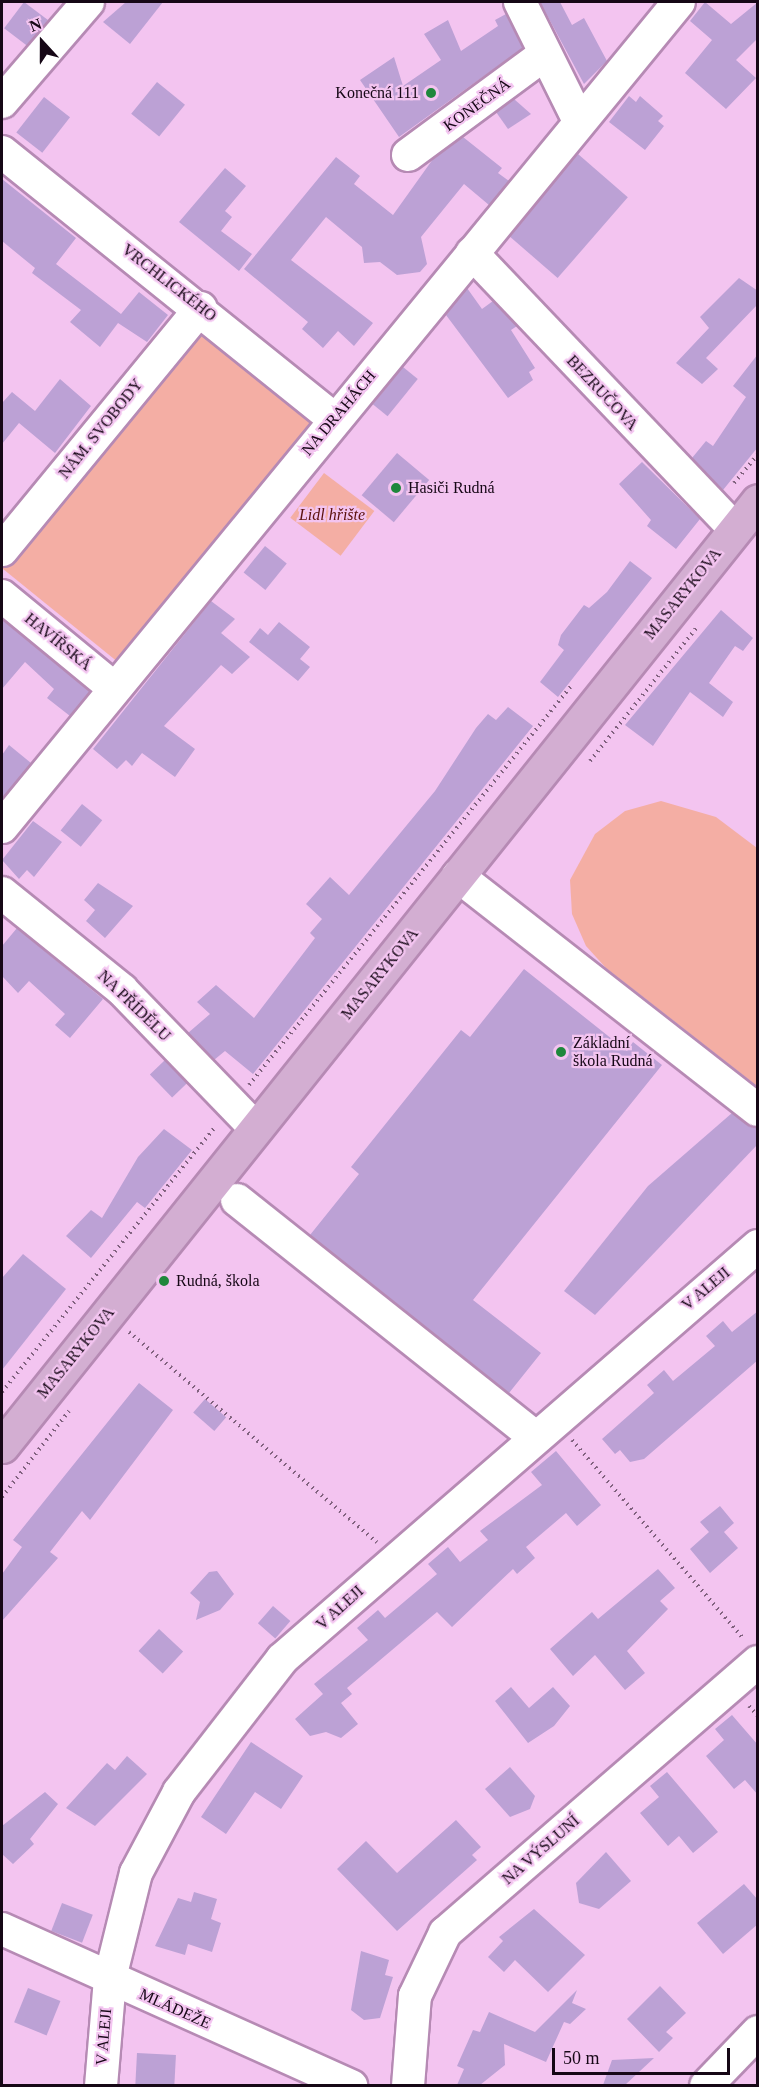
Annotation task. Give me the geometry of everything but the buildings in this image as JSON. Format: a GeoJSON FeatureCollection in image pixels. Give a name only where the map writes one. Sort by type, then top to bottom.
{"type":"FeatureCollection","features":[{"type":"Feature","properties":{"kind":"main road","name":"MASARYKOVA"},"geometry":{"type":"LineString","coordinates":[[2,1446],[458,876],[724,520],[758,501]]}},
{"type":"Feature","properties":{"kind":"street"},"geometry":{"type":"LineString","coordinates":[[2,102],[88,2]]}},
{"type":"Feature","properties":{"kind":"street"},"geometry":{"type":"LineString","coordinates":[[520,2],[579,121]]}},
{"type":"Feature","properties":{"kind":"street","name":"NA DRAHÁCH"},"geometry":{"type":"LineString","coordinates":[[2,827],[333,418],[679,2]]}},
{"type":"Feature","properties":{"kind":"street","name":"KONEČNÁ"},"geometry":{"type":"LineString","coordinates":[[408,155],[545,54]]}},
{"type":"Feature","properties":{"kind":"street","name":"VRCHLICKÉHO"},"geometry":{"type":"LineString","coordinates":[[2,152],[201,308],[333,418]]}},
{"type":"Feature","properties":{"kind":"street","name":"BEZRUČOVA"},"geometry":{"type":"LineString","coordinates":[[472,253],[724,520]]}},
{"type":"Feature","properties":{"kind":"street","name":"NÁM. SVOBODY"},"geometry":{"type":"LineString","coordinates":[[2,550],[201,308]]}},
{"type":"Feature","properties":{"kind":"street","name":"HAVÍŘSKÁ"},"geometry":{"type":"LineString","coordinates":[[2,596],[114,688]]}},
{"type":"Feature","properties":{"kind":"street"},"geometry":{"type":"LineString","coordinates":[[458,876],[758,1110]]}},
{"type":"Feature","properties":{"kind":"street","name":"NA PŘÍDĚLU"},"geometry":{"type":"LineString","coordinates":[[2,893],[122,990],[256,1129]]}},
{"type":"Feature","properties":{"kind":"street"},"geometry":{"type":"LineString","coordinates":[[237,1200],[538,1432]]}},
{"type":"Feature","properties":{"kind":"street","name":"V ALEJI"},"geometry":{"type":"LineString","coordinates":[[101,2085],[110,1978],[136,1873],[179,1792],[282,1659],[538,1432],[758,1246]]}},
{"type":"Feature","properties":{"kind":"street","name":"NA VÝSLUNÍ"},"geometry":{"type":"LineString","coordinates":[[408,2085],[415,1996],[445,1933],[754,1654]]}},
{"type":"Feature","properties":{"kind":"street","name":"MLÁDEŽE"},"geometry":{"type":"LineString","coordinates":[[2,1929],[351,2085]]}},
{"type":"Feature","properties":{"kind":"street"},"geometry":{"type":"LineString","coordinates":[[705,2085],[758,2032]]}},
{"type":"Feature","properties":{"kind":"path"},"geometry":{"type":"LineString","coordinates":[[724,520],[758,454]]}},
{"type":"Feature","properties":{"kind":"path"},"geometry":{"type":"LineString","coordinates":[[2,1392],[580,675]]}},
{"type":"Feature","properties":{"kind":"path"},"geometry":{"type":"LineString","coordinates":[[108,1314],[396,1558]]}},
{"type":"Feature","properties":{"kind":"path"},"geometry":{"type":"LineString","coordinates":[[538,1432],[566,1433],[754,1654]]}},
{"type":"Feature","properties":{"kind":"green space"},"geometry":{"type":"Polygon","coordinates":[[[196,329],[311,422],[117,662],[2,568],[196,329]]]}},
{"type":"Feature","properties":{"kind":"green space","name":"Lidl hřište"},"geometry":{"type":"Polygon","coordinates":[[[324,473],[374,511],[341,556],[290,518],[324,473]]]}},
{"type":"Feature","properties":{"kind":"green space"},"geometry":{"type":"Polygon","coordinates":[[[661,801],[716,817],[757,848],[757,1086],[606,968],[586,946],[572,914],[570,880],[595,834],[625,811],[661,801]]]}},
{"type":"Feature","properties":{"kind":"place","name":"Konečná 111"},"geometry":{"type":"Point","coordinates":[431,93]}},
{"type":"Feature","properties":{"kind":"place","name":"Hasiči Rudná"},"geometry":{"type":"Point","coordinates":[396,488]}},
{"type":"Feature","properties":{"kind":"place","name":"Základní škola Rudná"},"geometry":{"type":"Point","coordinates":[561,1052]}},
{"type":"Feature","properties":{"kind":"place","name":"Rudná, škola"},"geometry":{"type":"Point","coordinates":[164,1281]}}]}
